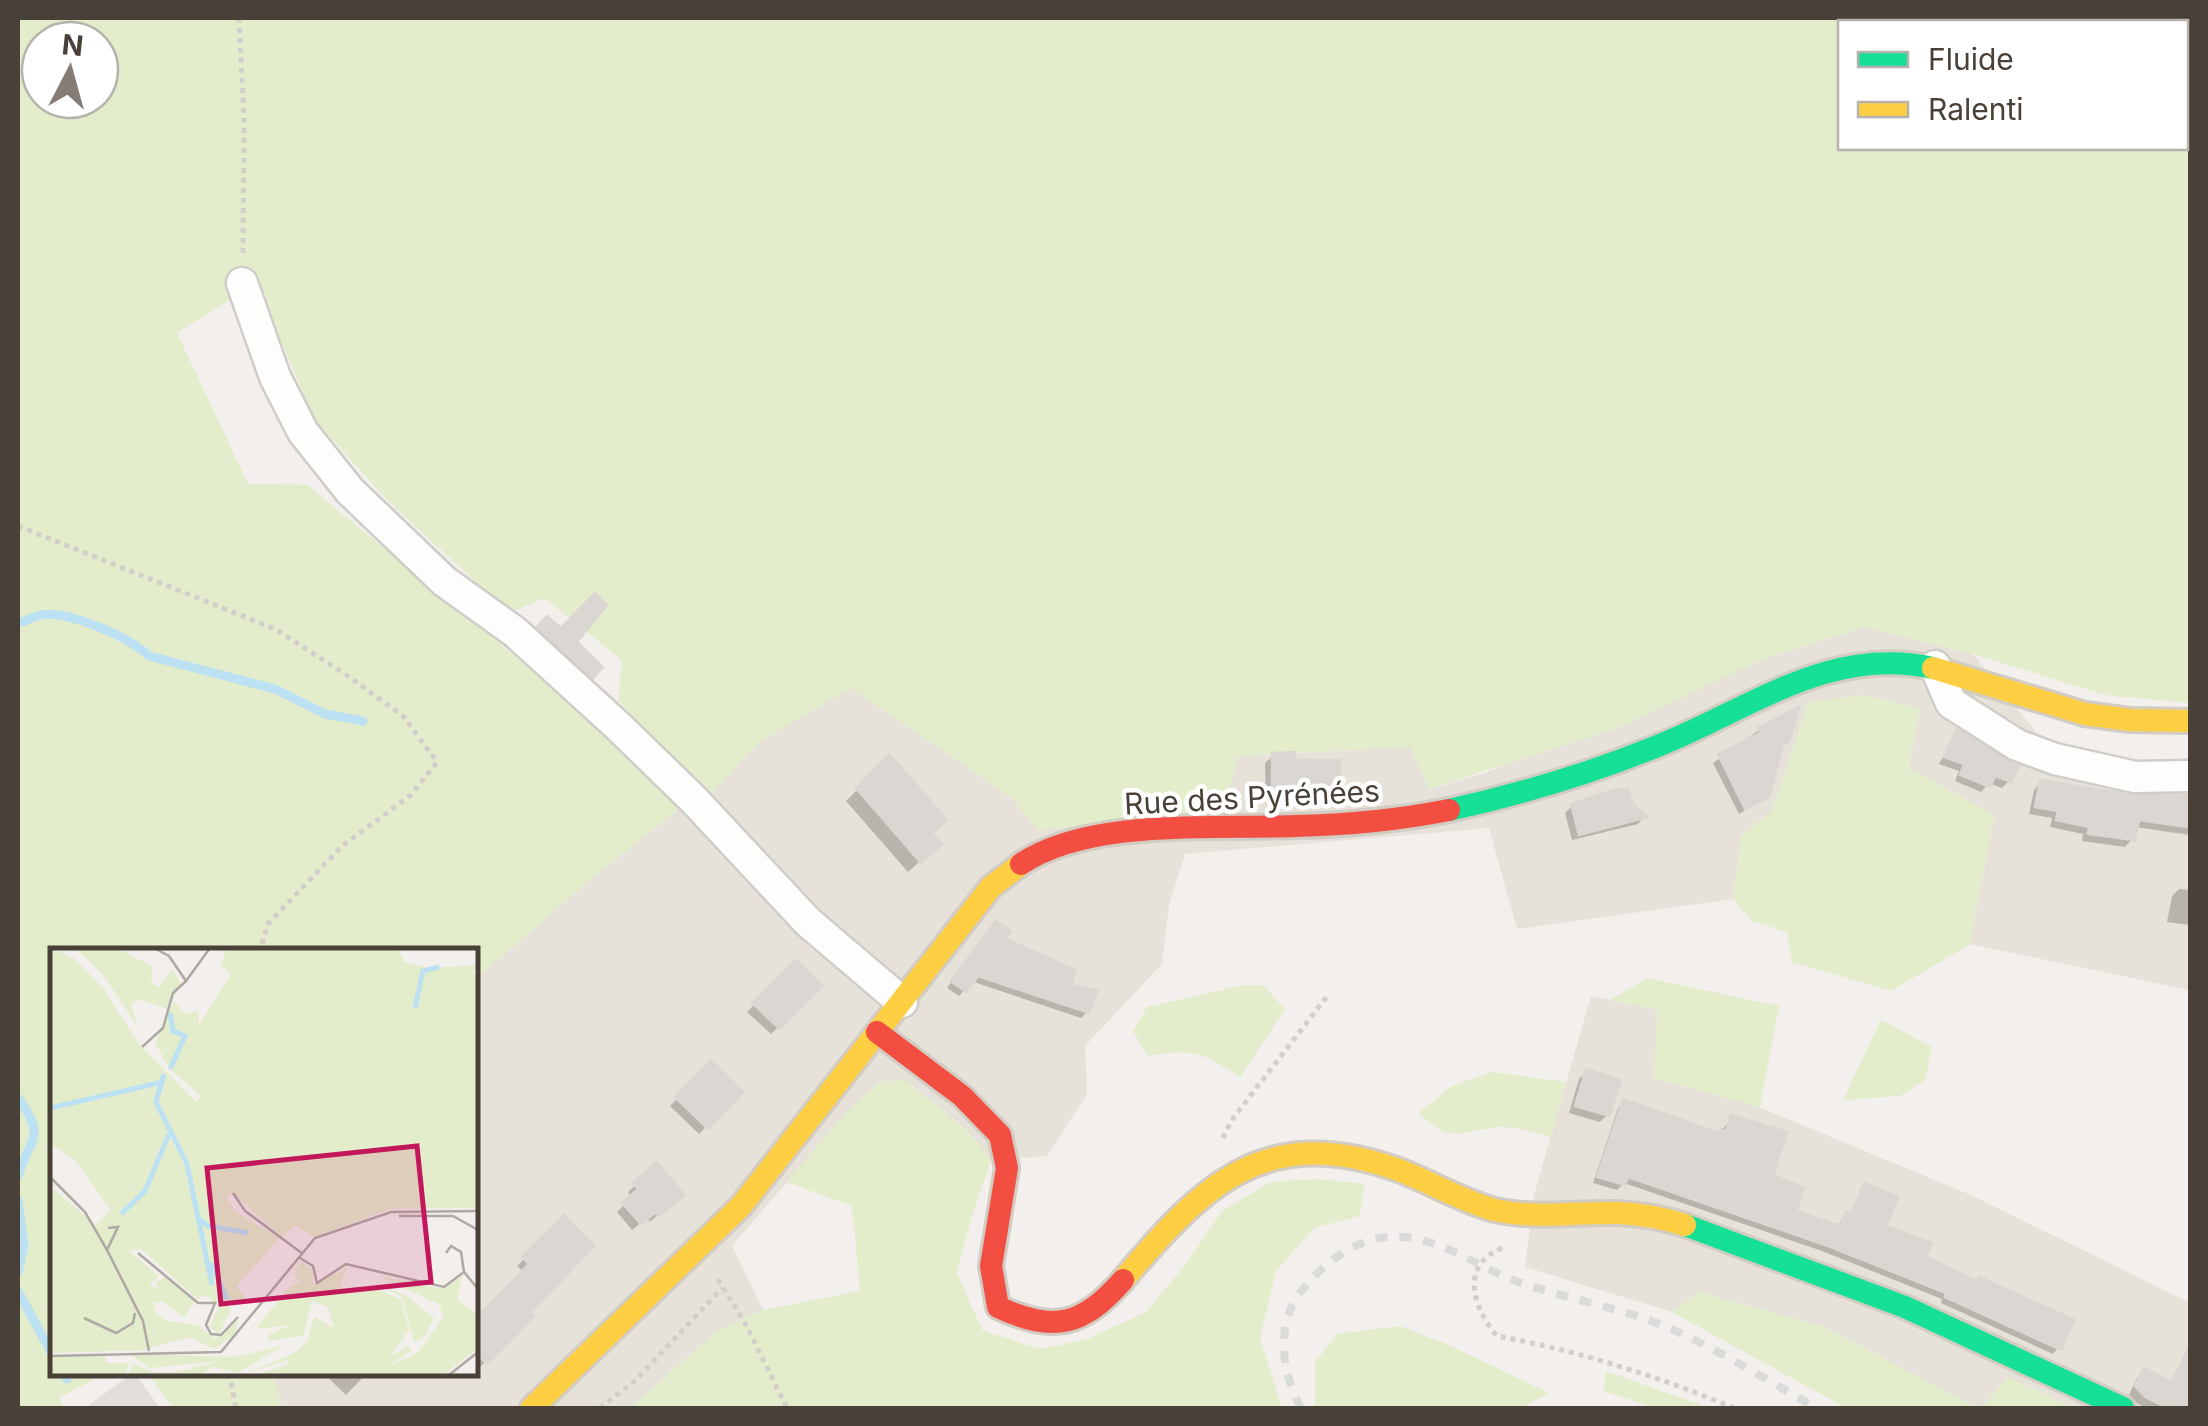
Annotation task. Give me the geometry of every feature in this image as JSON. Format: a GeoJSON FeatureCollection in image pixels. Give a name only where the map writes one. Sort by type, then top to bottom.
{"type":"FeatureCollection","features":[{"type":"Feature","properties":{"kind":"street"},"geometry":{"type":"LineString","coordinates":[[242,283],[274,376],[303,432],[350,492],[444,581],[514,632],[619,726],[808,922],[902,1002]]}},
{"type":"Feature","properties":{"kind":"street","name":"Rue des Pyrénées"},"geometry":{"type":"LineString","coordinates":[[532,1408],[702,1248],[777,1162],[991,886],[1045,850],[1085,836],[1341,825],[1436,812],[1554,781],[1661,744],[1700,729],[1792,681],[1826,669],[1867,662],[1935,666],[2068,711],[2117,720],[2190,721]]}},
{"type":"Feature","properties":{"kind":"street"},"geometry":{"type":"LineString","coordinates":[[1935,666],[1951,703],[2017,744],[2055,759],[2120,774],[2190,776]]}},
{"type":"Feature","properties":{"kind":"street"},"geometry":{"type":"LineString","coordinates":[[877,1032],[981,1112],[1000,1134],[1008,1162],[1007,1188],[991,1253],[991,1288],[998,1306],[1023,1319],[1047,1324],[1072,1321],[1104,1302],[1174,1221],[1235,1172],[1298,1153],[1338,1154],[1368,1158],[1491,1208],[1522,1215],[1591,1211],[1655,1217],[1858,1286],[2123,1408]]}},
{"type":"Feature","properties":{"kind":"path"},"geometry":{"type":"LineString","coordinates":[[239,18],[244,120],[242,283]]}},
{"type":"Feature","properties":{"kind":"path"},"geometry":{"type":"LineString","coordinates":[[18,526],[275,629],[403,716],[437,762],[412,795],[342,846],[292,898],[268,924],[261,948]]}},
{"type":"Feature","properties":{"kind":"path"},"geometry":{"type":"LineString","coordinates":[[1235,1172],[1221,1142],[1231,1121],[1328,995]]}},
{"type":"Feature","properties":{"kind":"path"},"geometry":{"type":"LineString","coordinates":[[1506,1246],[1494,1251],[1480,1266],[1474,1280],[1480,1316],[1496,1336],[1551,1346],[1668,1381],[1734,1408]]}},
{"type":"Feature","properties":{"kind":"path"},"geometry":{"type":"LineString","coordinates":[[702,1248],[787,1408]]}},
{"type":"Feature","properties":{"kind":"path"},"geometry":{"type":"LineString","coordinates":[[600,1408],[636,1380],[722,1288]]}},
{"type":"Feature","properties":{"kind":"path"},"geometry":{"type":"LineString","coordinates":[[227,1376],[236,1408]]}},
{"type":"Feature","properties":{"kind":"shaded area"},"geometry":{"type":"Polygon","coordinates":[[[1865,627],[1973,654],[2037,733],[2081,754],[2151,766],[2190,762],[2190,990],[1970,944],[1994,815],[1909,768],[1920,708],[1861,695],[1808,703],[1772,811],[1741,836],[1733,899],[1517,929],[1489,828],[1185,854],[1169,905],[1162,964],[1085,1046],[1087,1094],[1047,1156],[991,1160],[969,1132],[906,1081],[882,1081],[853,1105],[732,1246],[763,1310],[717,1331],[630,1408],[282,1408],[271,1376],[478,1376],[478,977],[680,808],[709,797],[759,742],[851,687],[1012,798],[1038,831],[1238,756],[1411,747],[1430,789],[1485,773],[1763,659],[1865,627]]]}},
{"type":"Feature","properties":{"kind":"shaded area"},"geometry":{"type":"Polygon","coordinates":[[[1591,996],[1657,1010],[1655,1078],[1744,1101],[1971,1195],[2190,1303],[2190,1408],[2074,1408],[2008,1377],[1982,1408],[1977,1408],[1825,1327],[1699,1292],[1672,1312],[1525,1267],[1534,1195],[1591,996]]]}},
{"type":"Feature","properties":{"kind":"shaded area"},"geometry":{"type":"Polygon","coordinates":[[[128,1376],[136,1376],[160,1408],[85,1408],[128,1376]]]}},
{"type":"Feature","properties":{"kind":"green space"},"geometry":{"type":"Polygon","coordinates":[[[18,18],[2190,18],[2190,703],[2105,695],[1973,654],[1865,627],[1763,659],[1621,727],[1429,789],[1410,747],[1239,756],[1223,808],[1038,831],[1012,798],[851,688],[759,742],[709,797],[618,700],[622,660],[544,598],[514,611],[476,582],[386,499],[314,419],[257,283],[177,333],[248,484],[307,485],[609,733],[680,808],[478,977],[478,948],[50,948],[50,1376],[101,1376],[60,1397],[62,1408],[18,1408],[18,18]]]}},
{"type":"Feature","properties":{"kind":"green space"},"geometry":{"type":"Polygon","coordinates":[[[1861,695],[1920,708],[1909,768],[1994,815],[1970,944],[1891,991],[1792,962],[1787,932],[1752,921],[1733,899],[1741,836],[1772,811],[1808,703],[1861,695]]]}},
{"type":"Feature","properties":{"kind":"green space"},"geometry":{"type":"Polygon","coordinates":[[[1647,978],[1779,1006],[1760,1107],[1654,1078],[1657,1010],[1610,1000],[1647,978]]]}},
{"type":"Feature","properties":{"kind":"green space"},"geometry":{"type":"Polygon","coordinates":[[[1244,985],[1263,985],[1285,1009],[1240,1077],[1197,1054],[1148,1056],[1133,1031],[1147,1007],[1244,985]]]}},
{"type":"Feature","properties":{"kind":"green space"},"geometry":{"type":"Polygon","coordinates":[[[1881,1020],[1932,1047],[1925,1080],[1900,1096],[1843,1100],[1881,1020]]]}},
{"type":"Feature","properties":{"kind":"green space"},"geometry":{"type":"Polygon","coordinates":[[[1493,1072],[1566,1082],[1551,1137],[1502,1127],[1450,1133],[1419,1113],[1452,1086],[1493,1072]]]}},
{"type":"Feature","properties":{"kind":"green space"},"geometry":{"type":"Polygon","coordinates":[[[883,1081],[906,1081],[969,1132],[991,1160],[957,1273],[982,1330],[1040,1349],[1087,1339],[1146,1312],[1187,1263],[1222,1211],[1271,1182],[1318,1179],[1364,1184],[1360,1216],[1314,1228],[1276,1271],[1260,1338],[1282,1408],[630,1408],[717,1331],[763,1310],[860,1291],[852,1206],[786,1182],[853,1105],[883,1081]]]}},
{"type":"Feature","properties":{"kind":"green space"},"geometry":{"type":"Polygon","coordinates":[[[1699,1292],[1825,1327],[1977,1408],[1846,1408],[1672,1312],[1699,1292]]]}},
{"type":"Feature","properties":{"kind":"green space"},"geometry":{"type":"Polygon","coordinates":[[[1400,1326],[1549,1393],[1521,1408],[1315,1407],[1315,1362],[1338,1334],[1400,1326]]]}},
{"type":"Feature","properties":{"kind":"green space"},"geometry":{"type":"Polygon","coordinates":[[[1606,1371],[1705,1408],[1654,1408],[1604,1391],[1606,1371]]]}},
{"type":"Feature","properties":{"kind":"green space"},"geometry":{"type":"Polygon","coordinates":[[[149,1376],[271,1376],[282,1408],[173,1408],[149,1376]]]}},
{"type":"Feature","properties":{"kind":"green space"},"geometry":{"type":"Polygon","coordinates":[[[2008,1377],[2074,1408],[1982,1408],[2008,1377]]]}},
{"type":"Feature","properties":{"kind":"building"},"geometry":{"type":"Polygon","coordinates":[[[595,593],[607,605],[577,642],[603,667],[593,678],[537,627],[547,616],[561,628],[595,593]]]}},
{"type":"Feature","properties":{"kind":"building"},"geometry":{"type":"Polygon","coordinates":[[[1799,707],[1789,742],[1783,745],[1769,797],[1745,809],[1718,754],[1799,707]]]}},
{"type":"Feature","properties":{"kind":"building"},"geometry":{"type":"Polygon","coordinates":[[[1957,729],[2019,766],[2011,782],[1995,776],[1990,787],[1960,775],[1964,764],[1944,757],[1957,729]]]}},
{"type":"Feature","properties":{"kind":"building"},"geometry":{"type":"Polygon","coordinates":[[[1295,752],[1295,760],[1340,760],[1340,788],[1314,789],[1313,794],[1272,795],[1272,753],[1295,752]]]}},
{"type":"Feature","properties":{"kind":"building"},"geometry":{"type":"Polygon","coordinates":[[[889,754],[947,820],[932,833],[942,844],[921,863],[856,788],[889,754]]]}},
{"type":"Feature","properties":{"kind":"building"},"geometry":{"type":"Polygon","coordinates":[[[2040,780],[2131,795],[2190,795],[2188,827],[2139,820],[2135,840],[2088,834],[2089,827],[2056,820],[2058,811],[2035,807],[2040,780]]]}},
{"type":"Feature","properties":{"kind":"building"},"geometry":{"type":"Polygon","coordinates":[[[1616,789],[1628,789],[1633,805],[1648,817],[1579,835],[1571,804],[1616,789]]]}},
{"type":"Feature","properties":{"kind":"building"},"geometry":{"type":"Polygon","coordinates":[[[996,921],[1011,931],[1006,939],[1075,970],[1072,985],[1097,991],[1089,1013],[978,976],[966,992],[951,981],[996,921]]]}},
{"type":"Feature","properties":{"kind":"building"},"geometry":{"type":"Polygon","coordinates":[[[796,960],[823,986],[780,1029],[752,1003],[796,960]]]}},
{"type":"Feature","properties":{"kind":"building"},"geometry":{"type":"Polygon","coordinates":[[[711,1060],[743,1092],[708,1129],[675,1097],[711,1060]]]}},
{"type":"Feature","properties":{"kind":"building"},"geometry":{"type":"Polygon","coordinates":[[[1586,1069],[1621,1080],[1609,1116],[1575,1106],[1586,1069]]]}},
{"type":"Feature","properties":{"kind":"building"},"geometry":{"type":"Polygon","coordinates":[[[1623,1099],[1719,1133],[1721,1129],[1726,1131],[1731,1115],[1787,1132],[1773,1175],[1804,1188],[1796,1211],[1840,1226],[1846,1211],[1852,1213],[1864,1183],[1898,1197],[1886,1226],[1932,1243],[1926,1257],[2074,1320],[2061,1350],[1945,1297],[1946,1293],[1828,1246],[1628,1177],[1625,1185],[1597,1177],[1623,1099]]]}},
{"type":"Feature","properties":{"kind":"building"},"geometry":{"type":"Polygon","coordinates":[[[657,1162],[684,1195],[659,1216],[655,1213],[641,1224],[622,1203],[638,1189],[633,1183],[657,1162]]]}},
{"type":"Feature","properties":{"kind":"building"},"geometry":{"type":"Polygon","coordinates":[[[564,1215],[594,1246],[530,1313],[534,1317],[487,1364],[478,1355],[478,1316],[529,1264],[522,1257],[564,1215]]]}},
{"type":"Feature","properties":{"kind":"building"},"geometry":{"type":"Polygon","coordinates":[[[2190,1347],[2190,1408],[2168,1408],[2145,1397],[2135,1386],[2144,1368],[2172,1382],[2190,1347]]]}},
{"type":"Feature","properties":{"kind":"waterway"},"geometry":{"type":"LineString","coordinates":[[18,623],[40,615],[82,621],[113,633],[149,656],[275,689],[325,714],[363,721]]}},
{"type":"Feature","properties":{"kind":"waterway"},"geometry":{"type":"LineString","coordinates":[[18,1098],[34,1130],[18,1176]]}},
{"type":"Feature","properties":{"kind":"waterway"},"geometry":{"type":"LineString","coordinates":[[18,1200],[24,1246],[18,1272]]}},
{"type":"Feature","properties":{"kind":"waterway"},"geometry":{"type":"LineString","coordinates":[[18,1291],[50,1350]]}},
{"type":"Feature","properties":{"kind":"railway"},"geometry":{"type":"LineString","coordinates":[[1301,1408],[1284,1351],[1292,1306],[1316,1275],[1345,1251],[1368,1241],[1398,1237],[1433,1243],[1516,1281],[1657,1323],[1712,1349],[1816,1408]]}},
{"type":"Feature","properties":{"kind":"traffic: fast"},"geometry":{"type":"LineString","coordinates":[[1449,810],[1608,765],[1825,673],[1895,663],[1933,668]]}},
{"type":"Feature","properties":{"kind":"traffic: fast"},"geometry":{"type":"LineString","coordinates":[[1685,1225],[1905,1307],[2123,1408]]}},
{"type":"Feature","properties":{"kind":"traffic: slow"},"geometry":{"type":"LineString","coordinates":[[1933,668],[2085,714],[2190,721]]}},
{"type":"Feature","properties":{"kind":"traffic: slow"},"geometry":{"type":"LineString","coordinates":[[532,1408],[741,1206],[991,887],[1021,864]]}},
{"type":"Feature","properties":{"kind":"traffic: slow"},"geometry":{"type":"LineString","coordinates":[[1123,1280],[1181,1216],[1210,1191],[1240,1172],[1273,1159],[1309,1154],[1350,1157],[1396,1169],[1470,1201],[1510,1213],[1627,1214],[1685,1225]]}},
{"type":"Feature","properties":{"kind":"traffic: jam"},"geometry":{"type":"LineString","coordinates":[[1021,864],[1049,849],[1116,833],[1334,824],[1449,810]]}},
{"type":"Feature","properties":{"kind":"traffic: jam"},"geometry":{"type":"LineString","coordinates":[[877,1032],[962,1096],[1000,1135],[1007,1168],[991,1266],[998,1307],[1036,1320],[1066,1320],[1094,1307],[1123,1280]]}}]}
